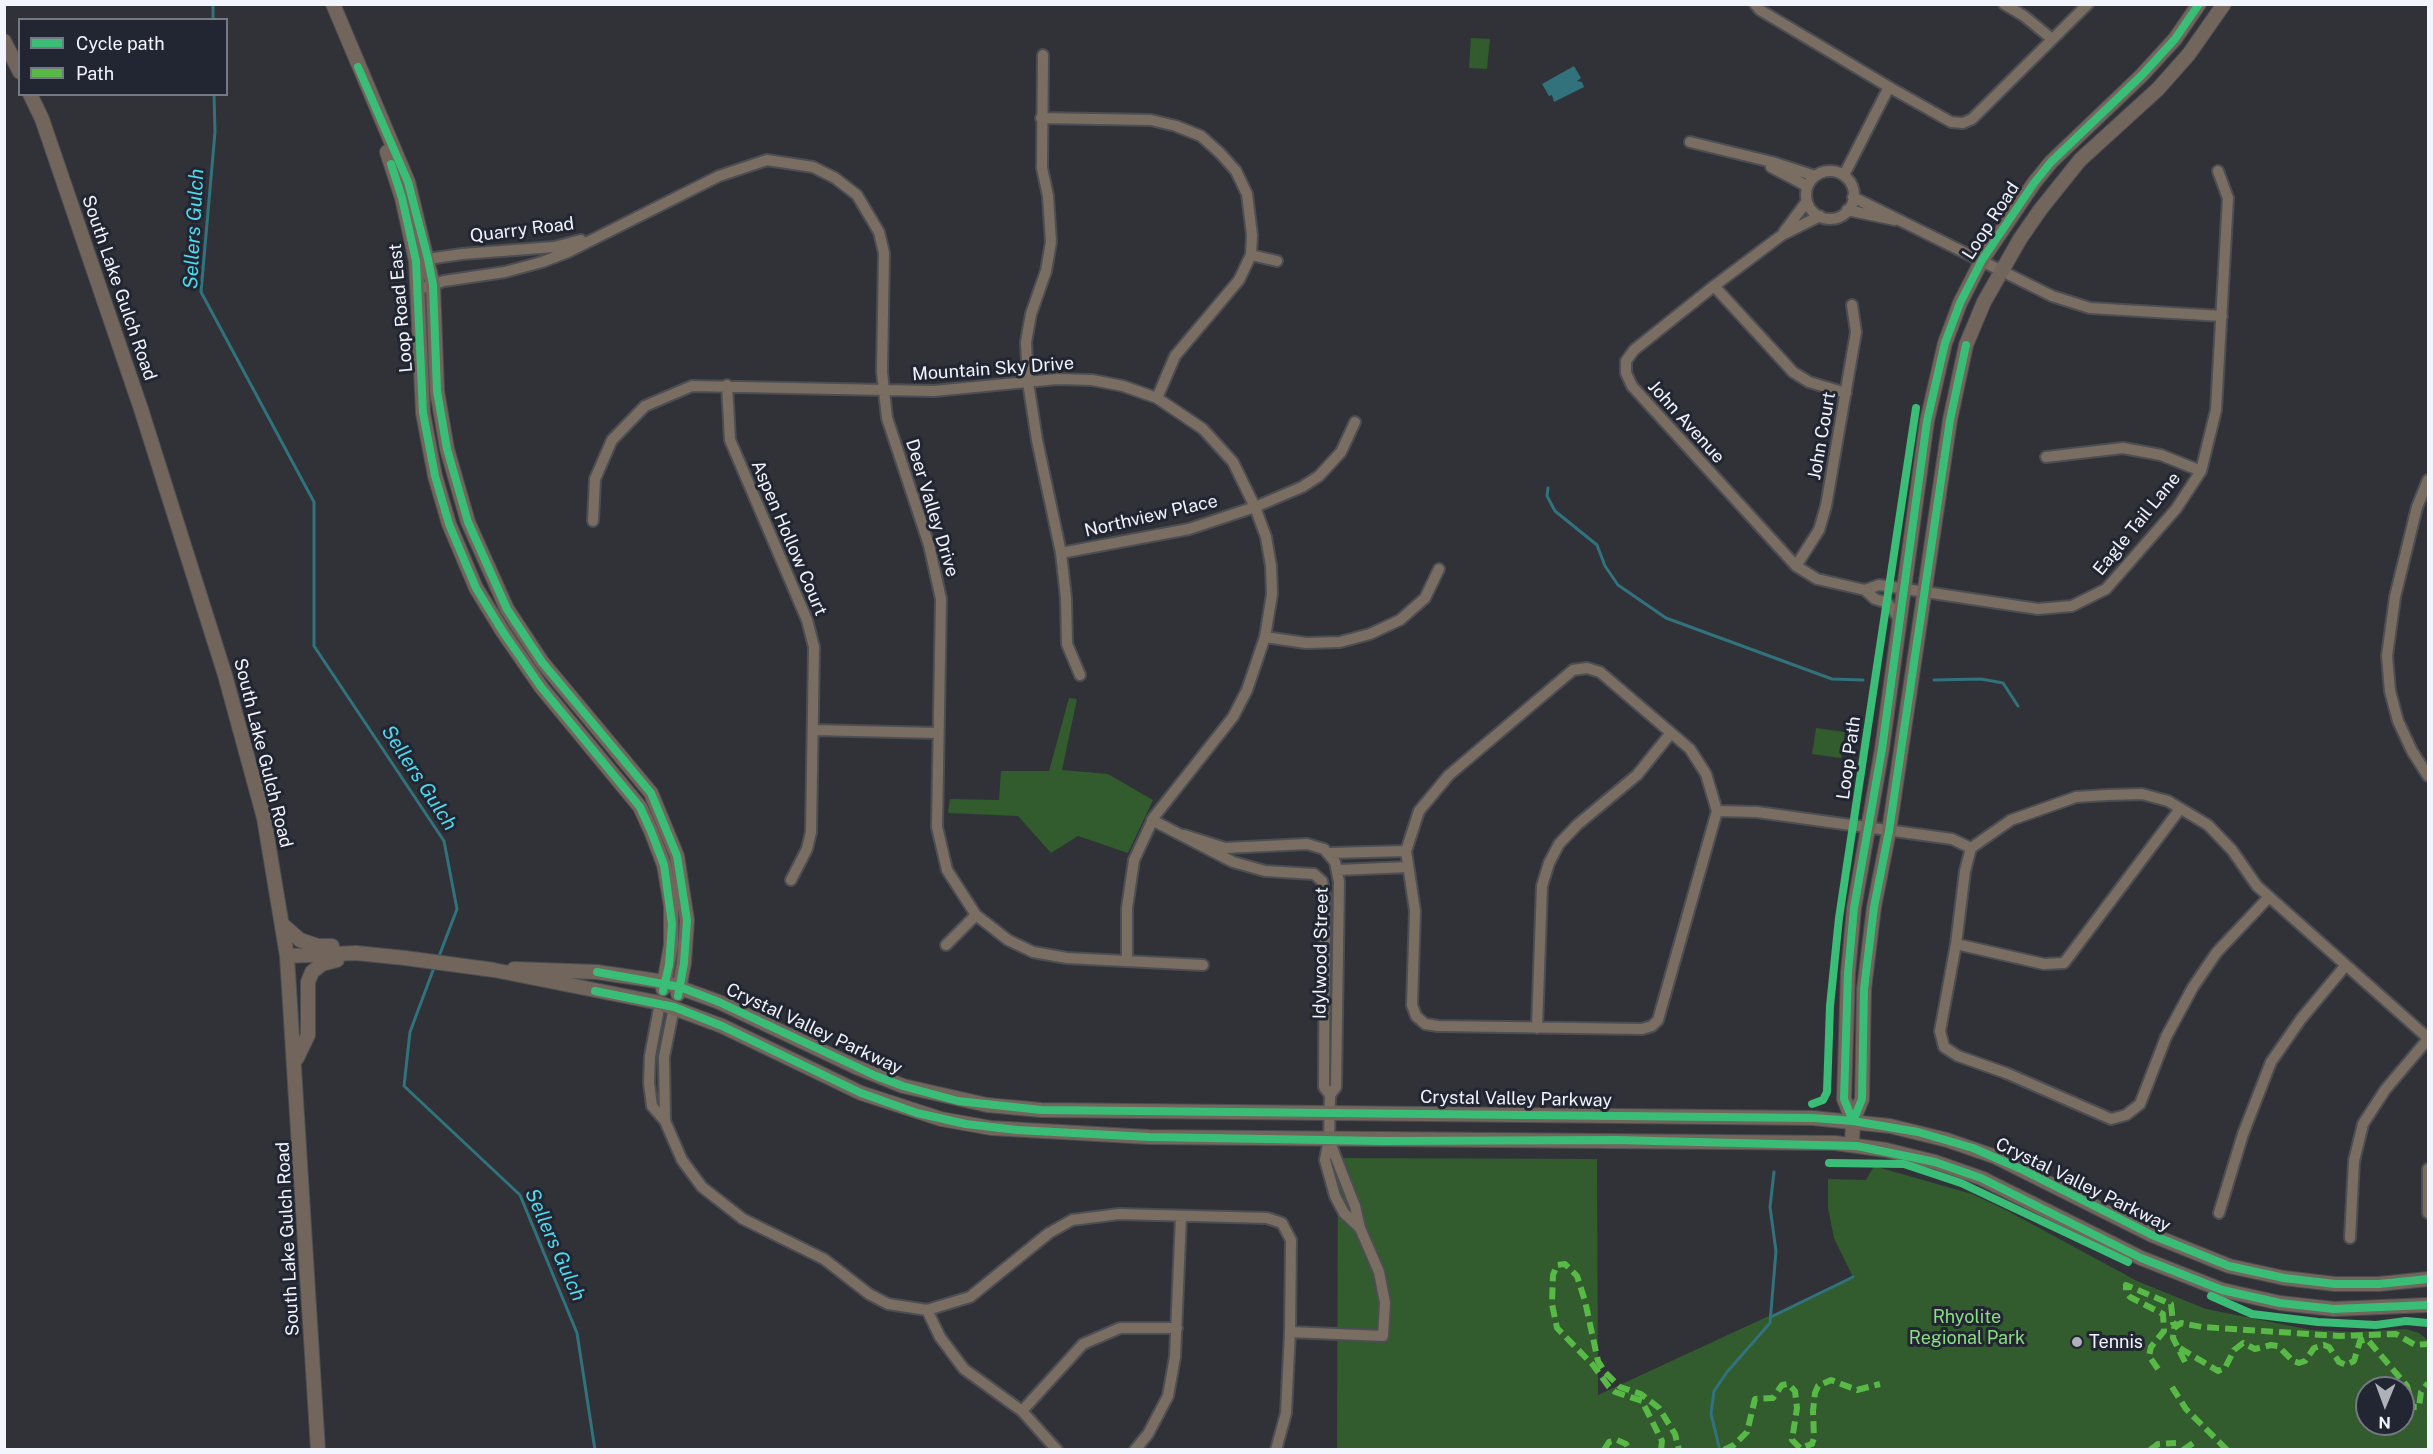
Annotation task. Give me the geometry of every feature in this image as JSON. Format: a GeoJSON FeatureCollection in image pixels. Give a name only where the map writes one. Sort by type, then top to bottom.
{"type":"FeatureCollection","features":[{"type":"Feature","properties":{"kind":"main road","name":"Loop Road East"},"geometry":{"type":"LineString","coordinates":[[333,4],[408,182],[422,260],[434,285],[437,391],[447,449],[468,522],[507,609],[542,663],[651,793],[670,835],[682,877],[687,920],[680,987],[674,1007]]}},
{"type":"Feature","properties":{"kind":"main road","name":"Loop Road"},"geometry":{"type":"LineString","coordinates":[[1853,1121],[1844,1099],[1848,973],[1867,828],[1882,749],[1935,380],[1960,303],[2002,226],[2051,162],[2142,75],[2175,39],[2199,4]]}},
{"type":"Feature","properties":{"kind":"main road","name":"Loop Road"},"geometry":{"type":"LineString","coordinates":[[1853,1121],[1862,1099],[1864,989],[1874,907],[1889,831],[1950,420],[1966,345],[1984,302],[2001,270],[2040,210],[2080,160],[2158,89],[2189,54],[2224,4]]}},
{"type":"Feature","properties":{"kind":"main road"},"geometry":{"type":"LineString","coordinates":[[4,41],[18,68]]}},
{"type":"Feature","properties":{"kind":"main road","name":"South Lake Gulch Road"},"geometry":{"type":"LineString","coordinates":[[31,96],[42,119],[137,397],[225,675],[264,818],[283,925],[296,1060],[318,1449]]}},
{"type":"Feature","properties":{"kind":"main road","name":"Loop Road East"},"geometry":{"type":"LineString","coordinates":[[422,260],[419,289],[423,413],[435,476],[449,524],[476,588],[503,632],[541,687],[640,807],[651,831],[664,865],[671,906],[671,945],[660,1003]]}},
{"type":"Feature","properties":{"kind":"main road"},"geometry":{"type":"LineString","coordinates":[[283,925],[300,940],[309,944],[345,947],[356,954]]}},
{"type":"Feature","properties":{"kind":"main road"},"geometry":{"type":"LineString","coordinates":[[296,1060],[308,1035],[308,982],[312,972],[322,964],[356,954]]}},
{"type":"Feature","properties":{"kind":"main road","name":"Crystal Valley Parkway"},"geometry":{"type":"LineString","coordinates":[[287,956],[356,954],[405,958],[494,970],[660,1003],[722,1026],[861,1093],[917,1113],[957,1123],[1017,1130],[1149,1137],[1329,1140],[1616,1140],[1852,1145],[1935,1162],[1981,1178],[2141,1258],[2222,1290],[2280,1303],[2334,1309],[2428,1305]]}},
{"type":"Feature","properties":{"kind":"main road","name":"Crystal Valley Parkway"},"geometry":{"type":"LineString","coordinates":[[494,970],[579,971],[664,982],[745,1013],[876,1076],[911,1089],[958,1101],[1041,1110],[1813,1118],[1853,1121],[1918,1132],[1973,1148],[2021,1169],[2152,1235],[2229,1266],[2284,1278],[2335,1284],[2428,1280]]}},
{"type":"Feature","properties":{"kind":"main road"},"geometry":{"type":"LineString","coordinates":[[1852,1145],[1853,1121]]}},
{"type":"Feature","properties":{"kind":"street"},"geometry":{"type":"LineString","coordinates":[[1755,4],[1889,87],[1951,122],[1963,123],[1972,119],[2088,4]]}},
{"type":"Feature","properties":{"kind":"street"},"geometry":{"type":"LineString","coordinates":[[2004,4],[2024,16],[2052,39]]}},
{"type":"Feature","properties":{"kind":"street"},"geometry":{"type":"LineString","coordinates":[[1043,55],[1042,168],[1048,196],[1051,242],[1046,271],[1031,314],[1026,342],[1028,382],[1036,440],[1061,553],[1066,598],[1067,644],[1080,675]]}},
{"type":"Feature","properties":{"kind":"street"},"geometry":{"type":"LineString","coordinates":[[1844,175],[1889,87]]}},
{"type":"Feature","properties":{"kind":"street"},"geometry":{"type":"LineString","coordinates":[[1041,118],[1151,120],[1176,126],[1201,136],[1236,171],[1247,194],[1252,226],[1251,255],[1239,280],[1175,356],[1157,398]]}},
{"type":"Feature","properties":{"kind":"street"},"geometry":{"type":"LineString","coordinates":[[1690,142],[1753,157],[1815,176],[1830,171],[1844,175],[1849,181],[1853,197],[1847,210],[1837,217],[1820,216],[1807,201],[1808,186],[1815,176]]}},
{"type":"Feature","properties":{"kind":"street"},"geometry":{"type":"LineString","coordinates":[[1753,157],[1808,186]]}},
{"type":"Feature","properties":{"kind":"street","name":"Deer Valley Drive"},"geometry":{"type":"LineString","coordinates":[[593,237],[746,165],[767,160],[813,167],[835,178],[856,195],[879,232],[884,253],[884,391],[887,418],[929,545],[939,584],[941,620],[937,827],[940,849],[957,889],[976,915],[1008,940],[1033,952],[1066,958],[1203,965]]}},
{"type":"Feature","properties":{"kind":"street","name":"Eagle Tail Lane"},"geometry":{"type":"LineString","coordinates":[[1904,589],[2038,609],[2072,606],[2106,589],[2176,509],[2201,471],[2216,410],[2228,198],[2217,171]]}},
{"type":"Feature","properties":{"kind":"street"},"geometry":{"type":"LineString","coordinates":[[1853,197],[2052,296],[2090,308],[2222,316]]}},
{"type":"Feature","properties":{"kind":"street","name":"John Avenue"},"geometry":{"type":"LineString","coordinates":[[1782,235],[1807,201]]}},
{"type":"Feature","properties":{"kind":"street"},"geometry":{"type":"LineString","coordinates":[[1847,210],[1902,221]]}},
{"type":"Feature","properties":{"kind":"street","name":"John Avenue"},"geometry":{"type":"LineString","coordinates":[[1820,216],[1782,235],[1714,286],[1634,351],[1626,360],[1626,373],[1632,386],[1796,566],[1817,579],[1865,590],[1875,599],[1888,603],[1899,619]]}},
{"type":"Feature","properties":{"kind":"street","name":"Quarry Road"},"geometry":{"type":"LineString","coordinates":[[422,260],[554,247],[593,237]]}},
{"type":"Feature","properties":{"kind":"street","name":"Quarry Road"},"geometry":{"type":"LineString","coordinates":[[419,289],[542,262],[568,252],[593,237]]}},
{"type":"Feature","properties":{"kind":"street"},"geometry":{"type":"LineString","coordinates":[[1251,255],[1277,261]]}},
{"type":"Feature","properties":{"kind":"street"},"geometry":{"type":"LineString","coordinates":[[1714,286],[1793,372],[1829,390],[1846,393]]}},
{"type":"Feature","properties":{"kind":"street","name":"John Court"},"geometry":{"type":"LineString","coordinates":[[1796,566],[1811,545],[1823,520],[1856,332],[1852,304]]}},
{"type":"Feature","properties":{"kind":"street","name":"Mountain Sky Drive"},"geometry":{"type":"LineString","coordinates":[[593,521],[595,479],[599,465],[612,440],[645,406],[692,386],[934,391],[1028,382],[1092,380],[1123,386],[1157,398],[1203,429],[1233,462],[1255,507],[1266,537],[1271,566],[1272,594],[1265,637],[1247,690],[1233,717],[1152,820],[1134,860],[1127,908],[1127,960]]}},
{"type":"Feature","properties":{"kind":"street","name":"Aspen Hollow Court"},"geometry":{"type":"LineString","coordinates":[[726,385],[730,440],[807,620],[814,647],[811,832],[807,849],[791,880]]}},
{"type":"Feature","properties":{"kind":"street","name":"Northview Place"},"geometry":{"type":"LineString","coordinates":[[1061,553],[1188,529],[1255,507],[1302,487],[1319,476],[1341,452],[1355,422]]}},
{"type":"Feature","properties":{"kind":"street"},"geometry":{"type":"LineString","coordinates":[[2046,456],[2123,448],[2161,455],[2201,471]]}},
{"type":"Feature","properties":{"kind":"street"},"geometry":{"type":"LineString","coordinates":[[2428,480],[2417,507],[2395,597],[2387,657],[2390,691],[2398,721],[2412,751],[2428,776]]}},
{"type":"Feature","properties":{"kind":"street"},"geometry":{"type":"LineString","coordinates":[[1265,637],[1306,643],[1329,643],[1370,634],[1400,620],[1425,598],[1439,569]]}},
{"type":"Feature","properties":{"kind":"street","name":"John Avenue"},"geometry":{"type":"LineString","coordinates":[[1865,590],[1879,585],[1904,589]]}},
{"type":"Feature","properties":{"kind":"street"},"geometry":{"type":"LineString","coordinates":[[1587,668],[1600,672],[1690,749],[1706,774],[1717,811],[1658,1020],[1652,1026],[1642,1029],[1438,1026],[1425,1024],[1416,1016],[1412,1005],[1414,911],[1407,851],[1412,826],[1432,791],[1573,670],[1587,668]]}},
{"type":"Feature","properties":{"kind":"street"},"geometry":{"type":"LineString","coordinates":[[813,730],[938,733]]}},
{"type":"Feature","properties":{"kind":"street"},"geometry":{"type":"LineString","coordinates":[[1537,1028],[1542,885],[1549,863],[1559,844],[1637,775],[1671,733]]}},
{"type":"Feature","properties":{"kind":"street"},"geometry":{"type":"LineString","coordinates":[[2269,897],[2217,952],[2193,987],[2166,1037],[2140,1104],[2126,1115],[2111,1119],[2006,1073],[1958,1056],[1944,1047],[1940,1031],[1956,944],[1965,871],[1971,848],[2011,820],[2076,797],[2142,794],[2168,801],[2208,825],[2224,842],[2257,886],[2428,1038],[2385,1089],[2363,1124],[2354,1161],[2350,1238]]}},
{"type":"Feature","properties":{"kind":"street"},"geometry":{"type":"LineString","coordinates":[[1956,944],[2044,964],[2064,963],[2180,809]]}},
{"type":"Feature","properties":{"kind":"street"},"geometry":{"type":"LineString","coordinates":[[1717,811],[1757,812],[1952,839],[1971,848]]}},
{"type":"Feature","properties":{"kind":"street","name":"Idylwood Street"},"geometry":{"type":"LineString","coordinates":[[1152,820],[1233,862],[1265,871],[1314,874],[1322,881],[1325,896],[1324,1087],[1330,1095],[1329,1140],[1325,1160],[1335,1196],[1344,1213],[1360,1228],[1379,1272],[1385,1303],[1383,1336],[1290,1332]]}},
{"type":"Feature","properties":{"kind":"street","name":"Idylwood Street"},"geometry":{"type":"LineString","coordinates":[[1184,836],[1225,848],[1307,844],[1316,845],[1330,853],[1338,870],[1336,1087],[1330,1095]]}},
{"type":"Feature","properties":{"kind":"street"},"geometry":{"type":"LineString","coordinates":[[1330,853],[1407,851]]}},
{"type":"Feature","properties":{"kind":"street"},"geometry":{"type":"LineString","coordinates":[[1338,870],[1408,867]]}},
{"type":"Feature","properties":{"kind":"street"},"geometry":{"type":"LineString","coordinates":[[946,945],[976,915]]}},
{"type":"Feature","properties":{"kind":"street"},"geometry":{"type":"LineString","coordinates":[[2219,1213],[2243,1134],[2271,1062],[2301,1019],[2346,965]]}},
{"type":"Feature","properties":{"kind":"street"},"geometry":{"type":"LineString","coordinates":[[660,1003],[650,1056],[649,1083],[652,1106],[665,1121],[682,1160],[702,1187],[743,1220],[824,1259],[869,1294],[888,1304],[927,1311],[970,1297],[1049,1233],[1072,1220],[1119,1214],[1267,1218],[1282,1223],[1289,1233],[1292,1248],[1290,1332],[1286,1413],[1276,1449]]}},
{"type":"Feature","properties":{"kind":"street"},"geometry":{"type":"LineString","coordinates":[[665,1121],[664,1057],[674,1007]]}},
{"type":"Feature","properties":{"kind":"street"},"geometry":{"type":"LineString","coordinates":[[2428,1169],[2426,1181],[2428,1213]]}},
{"type":"Feature","properties":{"kind":"street"},"geometry":{"type":"LineString","coordinates":[[1135,1449],[1148,1434],[1168,1396],[1175,1357],[1181,1216]]}},
{"type":"Feature","properties":{"kind":"street"},"geometry":{"type":"LineString","coordinates":[[927,1311],[940,1337],[964,1370],[1022,1411],[1057,1449]]}},
{"type":"Feature","properties":{"kind":"street"},"geometry":{"type":"LineString","coordinates":[[1022,1411],[1083,1344],[1120,1328],[1177,1328]]}},
{"type":"Feature","properties":{"kind":"green space"},"geometry":{"type":"Polygon","coordinates":[[[1471,38],[1490,39],[1487,69],[1469,68],[1471,38]]]}},
{"type":"Feature","properties":{"kind":"green space"},"geometry":{"type":"Polygon","coordinates":[[[1069,698],[1077,699],[1062,770],[1108,774],[1153,800],[1128,853],[1078,836],[1051,853],[1018,816],[948,813],[950,799],[999,800],[1001,771],[1049,771],[1069,698]]]}},
{"type":"Feature","properties":{"kind":"green space"},"geometry":{"type":"Polygon","coordinates":[[[1816,728],[1845,732],[1841,758],[1812,754],[1816,728]]]}},
{"type":"Feature","properties":{"kind":"green space","name":"Rhyolite Regional Park"},"geometry":{"type":"Polygon","coordinates":[[[1338,1158],[1597,1159],[1598,1395],[1853,1277],[1834,1238],[1828,1208],[1828,1179],[1866,1180],[1874,1166],[1972,1194],[2137,1281],[2206,1309],[2311,1330],[2352,1332],[2406,1329],[2419,1333],[2428,1340],[2428,1449],[1337,1450],[1338,1158]]]}},
{"type":"Feature","properties":{"kind":"water"},"geometry":{"type":"Polygon","coordinates":[[[1574,66],[1581,78],[1577,81],[1582,82],[1584,87],[1554,102],[1552,95],[1549,96],[1542,84],[1574,66]]]}},
{"type":"Feature","properties":{"kind":"waterway","name":"Sellers Gulch"},"geometry":{"type":"LineString","coordinates":[[213,4],[213,18]]}},
{"type":"Feature","properties":{"kind":"waterway","name":"Sellers Gulch"},"geometry":{"type":"LineString","coordinates":[[214,96],[215,132],[201,292],[314,502],[314,646],[444,841],[457,909],[438,959]]}},
{"type":"Feature","properties":{"kind":"waterway"},"geometry":{"type":"LineString","coordinates":[[1548,488],[1547,496],[1555,511],[1597,545],[1605,566],[1618,585],[1666,618],[1832,679],[1863,680]]}},
{"type":"Feature","properties":{"kind":"waterway"},"geometry":{"type":"LineString","coordinates":[[1934,680],[1981,679],[2003,683],[2018,706]]}},
{"type":"Feature","properties":{"kind":"waterway","name":"Sellers Gulch"},"geometry":{"type":"LineString","coordinates":[[435,965],[410,1032],[404,1086],[520,1195],[577,1333],[595,1450]]}},
{"type":"Feature","properties":{"kind":"waterway"},"geometry":{"type":"LineString","coordinates":[[1719,1447],[1711,1414],[1714,1391],[1727,1372],[1770,1323],[1776,1251],[1770,1207],[1774,1172]]}},
{"type":"Feature","properties":{"kind":"waterway"},"geometry":{"type":"LineString","coordinates":[[1771,1317],[1853,1277]]}},
{"type":"Feature","properties":{"kind":"marked path"},"geometry":{"type":"LineString","coordinates":[[1661,1450],[1662,1441],[1642,1401],[1615,1392],[1609,1387],[1593,1365],[1557,1328],[1552,1304],[1553,1275],[1557,1265],[1565,1264],[1577,1276],[1598,1361],[1605,1372],[1620,1387],[1641,1394],[1659,1408],[1675,1434],[1679,1450]]}},
{"type":"Feature","properties":{"kind":"marked path"},"geometry":{"type":"LineString","coordinates":[[2158,1369],[2149,1356],[2151,1347],[2164,1331],[2163,1314],[2130,1297],[2126,1292],[2126,1285],[2171,1304],[2173,1323],[2177,1325]]}},
{"type":"Feature","properties":{"kind":"marked path"},"geometry":{"type":"LineString","coordinates":[[2185,1362],[2173,1338],[2174,1328],[2181,1323],[2202,1327],[2339,1336],[2396,1334],[2415,1345],[2428,1344]]}},
{"type":"Feature","properties":{"kind":"marked path"},"geometry":{"type":"LineString","coordinates":[[2180,1348],[2218,1371],[2225,1368],[2234,1350],[2243,1343],[2255,1349],[2271,1345],[2278,1346],[2293,1361],[2299,1363],[2305,1361],[2314,1348],[2324,1345],[2329,1347],[2339,1362],[2346,1365],[2354,1361],[2360,1341],[2367,1339],[2407,1386],[2413,1407],[2419,1407],[2421,1392],[2428,1383]]}},
{"type":"Feature","properties":{"kind":"marked path"},"geometry":{"type":"LineString","coordinates":[[1724,1450],[1734,1445],[1747,1432],[1755,1399],[1773,1398],[1782,1385],[1788,1384],[1795,1391],[1797,1408],[1792,1440],[1800,1448],[1812,1444],[1814,1438],[1813,1411],[1818,1386],[1831,1380],[1857,1390],[1880,1384]]}},
{"type":"Feature","properties":{"kind":"marked path"},"geometry":{"type":"LineString","coordinates":[[2172,1387],[2186,1409],[2227,1450]]}},
{"type":"Feature","properties":{"kind":"marked path"},"geometry":{"type":"LineString","coordinates":[[1604,1450],[1609,1442],[1617,1440],[1626,1444],[1629,1450]]}},
{"type":"Feature","properties":{"kind":"marked path"},"geometry":{"type":"LineString","coordinates":[[2183,1450],[2196,1441]]}},
{"type":"Feature","properties":{"kind":"marked path"},"geometry":{"type":"LineString","coordinates":[[2150,1450],[2158,1444],[2176,1443]]}},
{"type":"Feature","properties":{"kind":"cycle path"},"geometry":{"type":"LineString","coordinates":[[1853,1121],[1844,1099],[1848,973],[1854,908],[1882,749],[1927,421],[1945,343],[1960,303],[1982,260],[2034,183],[2051,162],[2142,75],[2175,39],[2199,4]]}},
{"type":"Feature","properties":{"kind":"cycle path"},"geometry":{"type":"LineString","coordinates":[[358,67],[408,182],[428,259],[433,285],[437,391],[447,449],[468,522],[507,609],[542,662],[651,793],[677,856],[687,920],[684,963],[678,996]]}},
{"type":"Feature","properties":{"kind":"cycle path"},"geometry":{"type":"LineString","coordinates":[[391,164],[402,198],[416,261],[423,413],[435,476],[449,524],[476,588],[503,632],[541,687],[640,807],[651,831],[664,865],[672,924],[669,965],[663,991]]}},
{"type":"Feature","properties":{"kind":"cycle path"},"geometry":{"type":"LineString","coordinates":[[1853,1121],[1862,1099],[1864,989],[1874,907],[1889,831],[1950,420],[1966,345]]}},
{"type":"Feature","properties":{"kind":"cycle path","name":"Loop Path"},"geometry":{"type":"LineString","coordinates":[[1812,1104],[1823,1100],[1827,1092],[1830,1006],[1839,918],[1916,408]]}},
{"type":"Feature","properties":{"kind":"cycle path"},"geometry":{"type":"LineString","coordinates":[[597,972],[680,987],[719,1002],[876,1076],[958,1101],[1041,1110],[1813,1118],[1853,1121],[1918,1132],[1973,1148],[2021,1169],[2152,1235],[2229,1266],[2284,1278],[2335,1284],[2379,1284],[2428,1279]]}},
{"type":"Feature","properties":{"kind":"cycle path"},"geometry":{"type":"LineString","coordinates":[[595,991],[674,1007],[722,1026],[861,1093],[917,1113],[966,1124],[1017,1130],[1149,1137],[1383,1141],[1616,1140],[1857,1146],[1935,1162],[1981,1178],[2141,1258],[2222,1290],[2280,1303],[2334,1309],[2428,1305]]}},
{"type":"Feature","properties":{"kind":"cycle path"},"geometry":{"type":"LineString","coordinates":[[1829,1163],[1904,1164],[1961,1183],[2128,1262]]}},
{"type":"Feature","properties":{"kind":"cycle path"},"geometry":{"type":"LineString","coordinates":[[2211,1296],[2252,1314],[2318,1322],[2376,1325],[2406,1321],[2428,1323]]}},
{"type":"Feature","properties":{"kind":"place","name":"Tennis"},"geometry":{"type":"Point","coordinates":[2077,1342]}}]}
